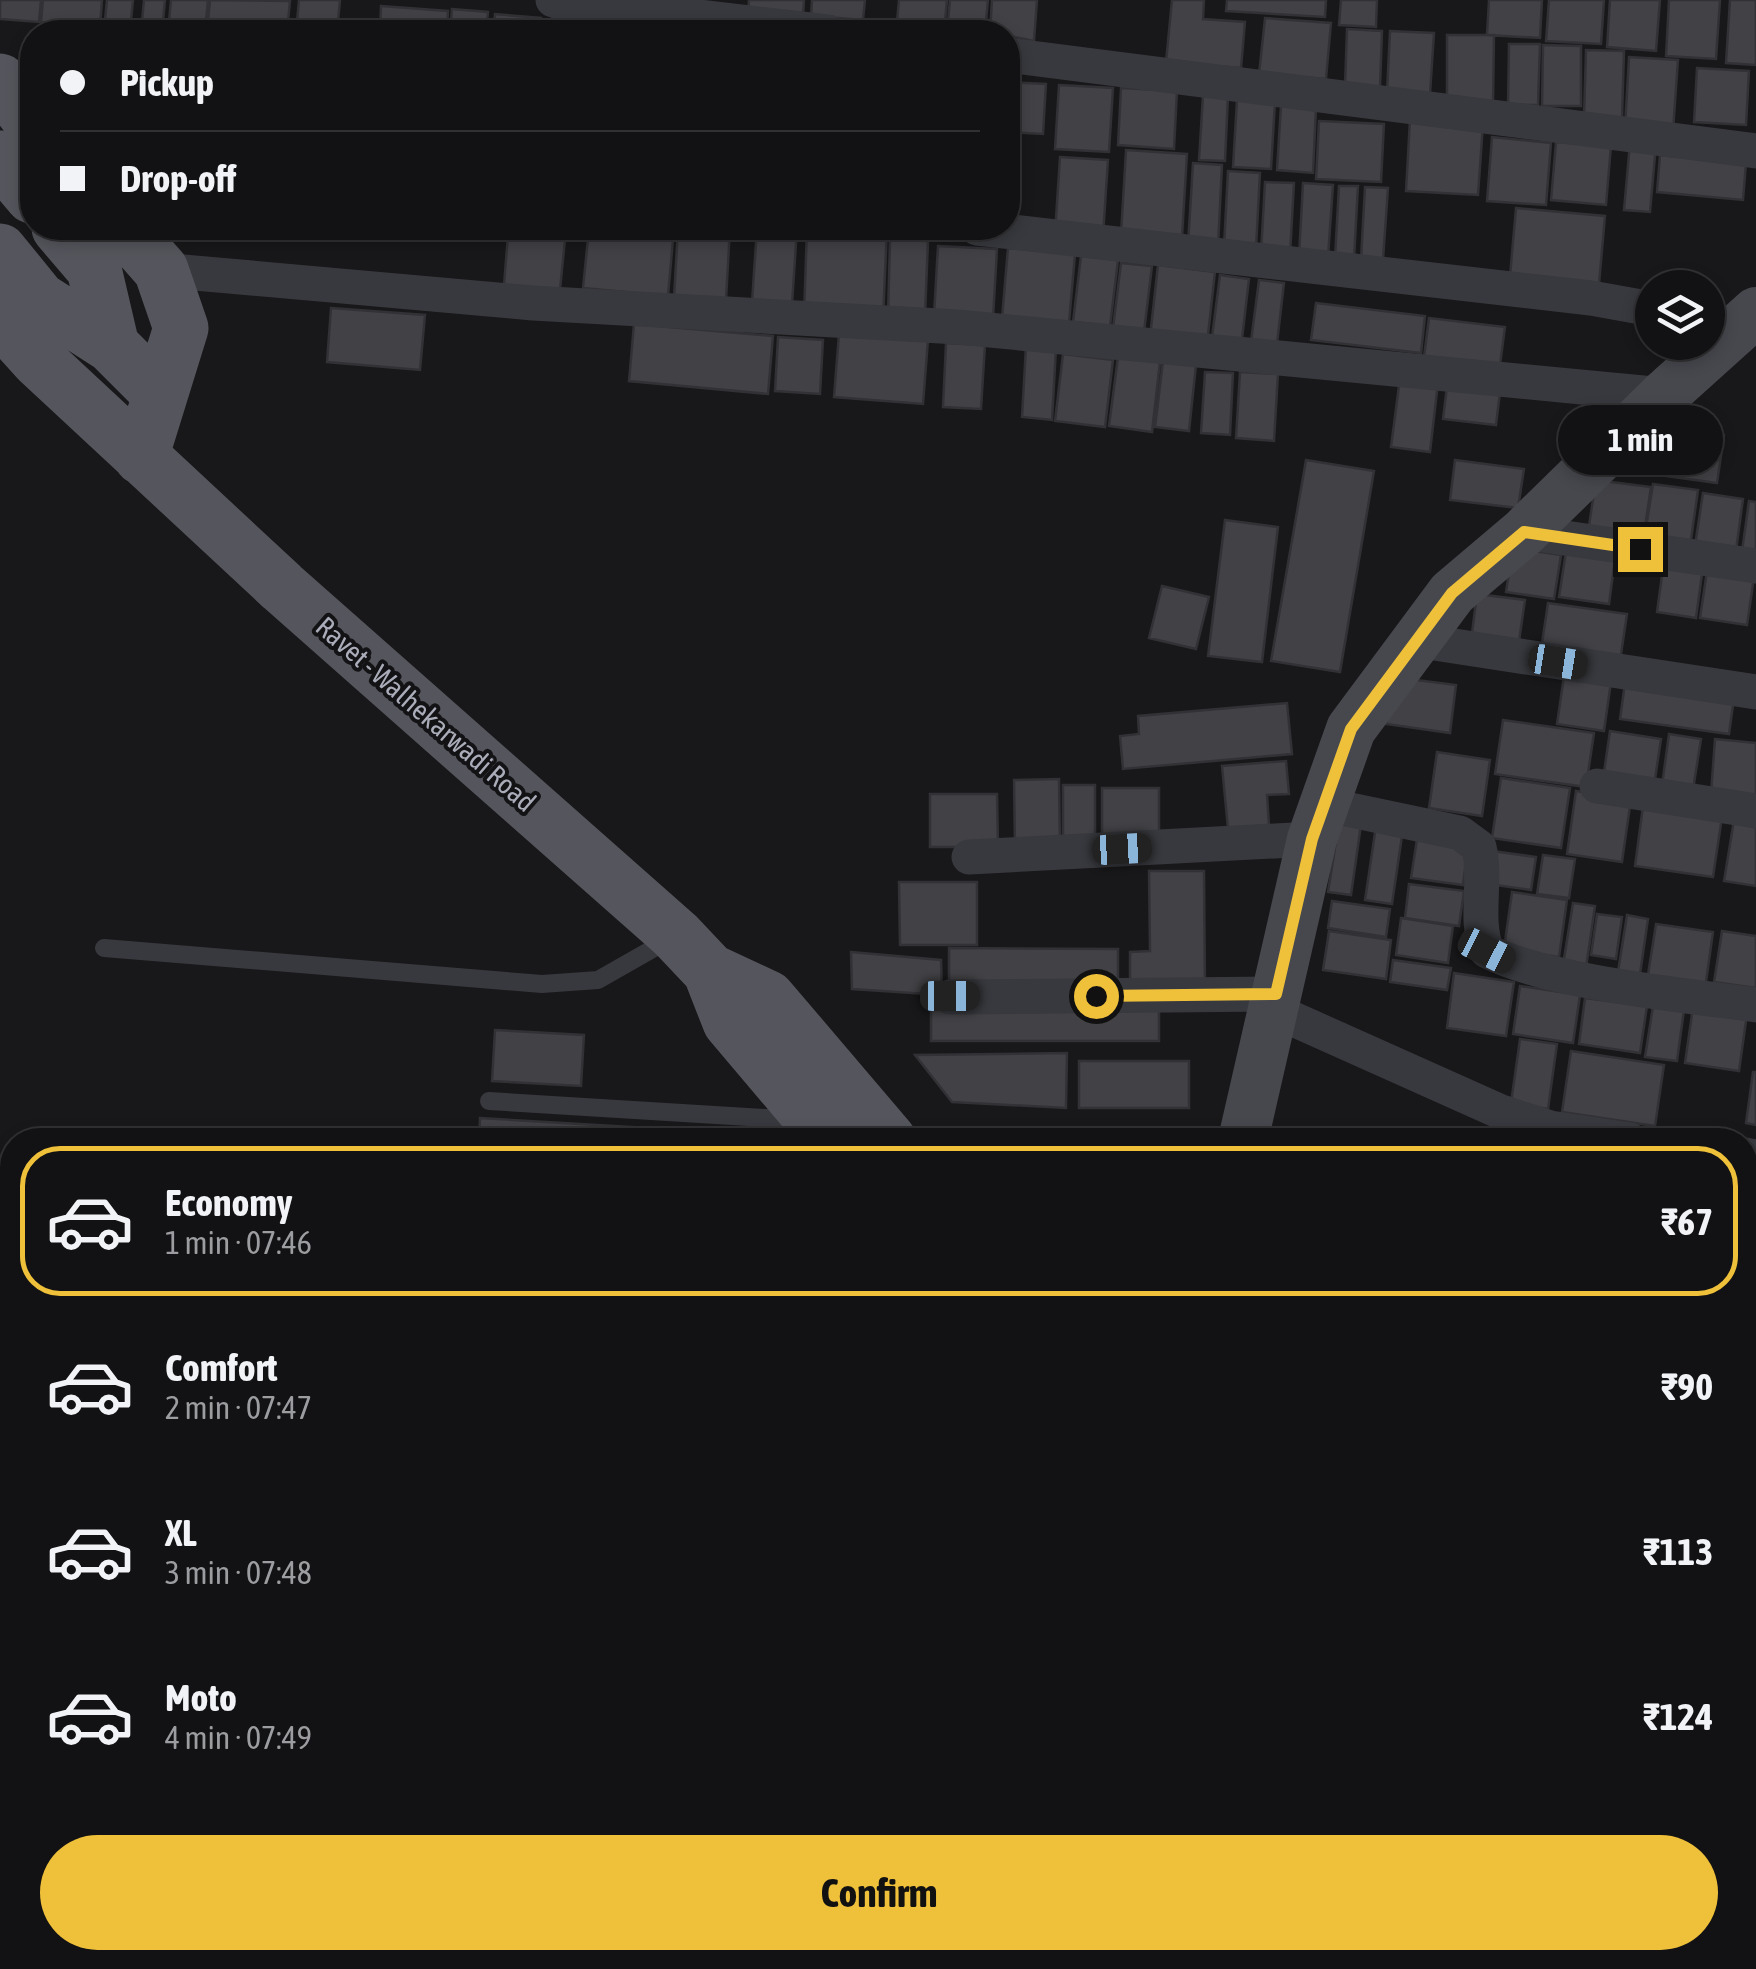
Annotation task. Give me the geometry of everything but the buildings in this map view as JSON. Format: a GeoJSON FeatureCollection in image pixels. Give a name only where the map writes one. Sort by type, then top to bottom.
{"type":"FeatureCollection","features":[{"type":"Feature","properties":{"kind":"main road"},"geometry":{"type":"LineString","coordinates":[[69,240],[94,269],[112,346]]}},
{"type":"Feature","properties":{"kind":"main road"},"geometry":{"type":"LineString","coordinates":[[135,240],[161,270],[181,328],[140,457]]}},
{"type":"Feature","properties":{"kind":"main road"},"geometry":{"type":"LineString","coordinates":[[0,252],[39,298],[112,346],[160,394]]}},
{"type":"Feature","properties":{"kind":"main road","name":"Ravet - Walhekarwadi Road"},"geometry":{"type":"LineString","coordinates":[[0,318],[140,457],[693,953]]}},
{"type":"Feature","properties":{"kind":"main road"},"geometry":{"type":"LineString","coordinates":[[693,953],[730,1022],[820,1128]]}},
{"type":"Feature","properties":{"kind":"main road"},"geometry":{"type":"LineString","coordinates":[[693,953],[768,998],[880,1128]]}},
{"type":"Feature","properties":{"kind":"street"},"geometry":{"type":"LineString","coordinates":[[553,0],[725,20]]}},
{"type":"Feature","properties":{"kind":"street"},"geometry":{"type":"LineString","coordinates":[[1020,57],[1756,151]]}},
{"type":"Feature","properties":{"kind":"street"},"geometry":{"type":"LineString","coordinates":[[1020,233],[1635,306]]}},
{"type":"Feature","properties":{"kind":"street"},"geometry":{"type":"LineString","coordinates":[[161,270],[533,303],[958,327],[1664,395]]}},
{"type":"Feature","properties":{"kind":"street"},"geometry":{"type":"LineString","coordinates":[[1245,1128],[1320,822],[1351,729],[1452,593],[1524,532],[1664,395],[1735,319]]}},
{"type":"Feature","properties":{"kind":"street"},"geometry":{"type":"LineString","coordinates":[[1524,532],[1756,566]]}},
{"type":"Feature","properties":{"kind":"street"},"geometry":{"type":"LineString","coordinates":[[1415,640],[1756,692]]}},
{"type":"Feature","properties":{"kind":"street"},"geometry":{"type":"LineString","coordinates":[[1597,786],[1756,811]]}},
{"type":"Feature","properties":{"kind":"street"},"geometry":{"type":"LineString","coordinates":[[969,858],[1320,822],[1460,833],[1479,847],[1483,864],[1482,937],[1487,951],[1508,962],[1646,990],[1756,1005]]}},
{"type":"Feature","properties":{"kind":"street"},"geometry":{"type":"LineString","coordinates":[[950,996],[1274,1002],[1502,1112],[1550,1128]]}},
{"type":"Feature","properties":{"kind":"lane"},"geometry":{"type":"LineString","coordinates":[[104,948],[511,984],[575,984],[624,968],[693,953]]}},
{"type":"Feature","properties":{"kind":"lane"},"geometry":{"type":"LineString","coordinates":[[489,1101],[799,1128]]}},
{"type":"Feature","properties":{"kind":"route"},"geometry":{"type":"LineString","coordinates":[[1096,996],[1276,994],[1312,839],[1327,806],[1351,729],[1452,593],[1524,532],[1640,549]]}}]}
